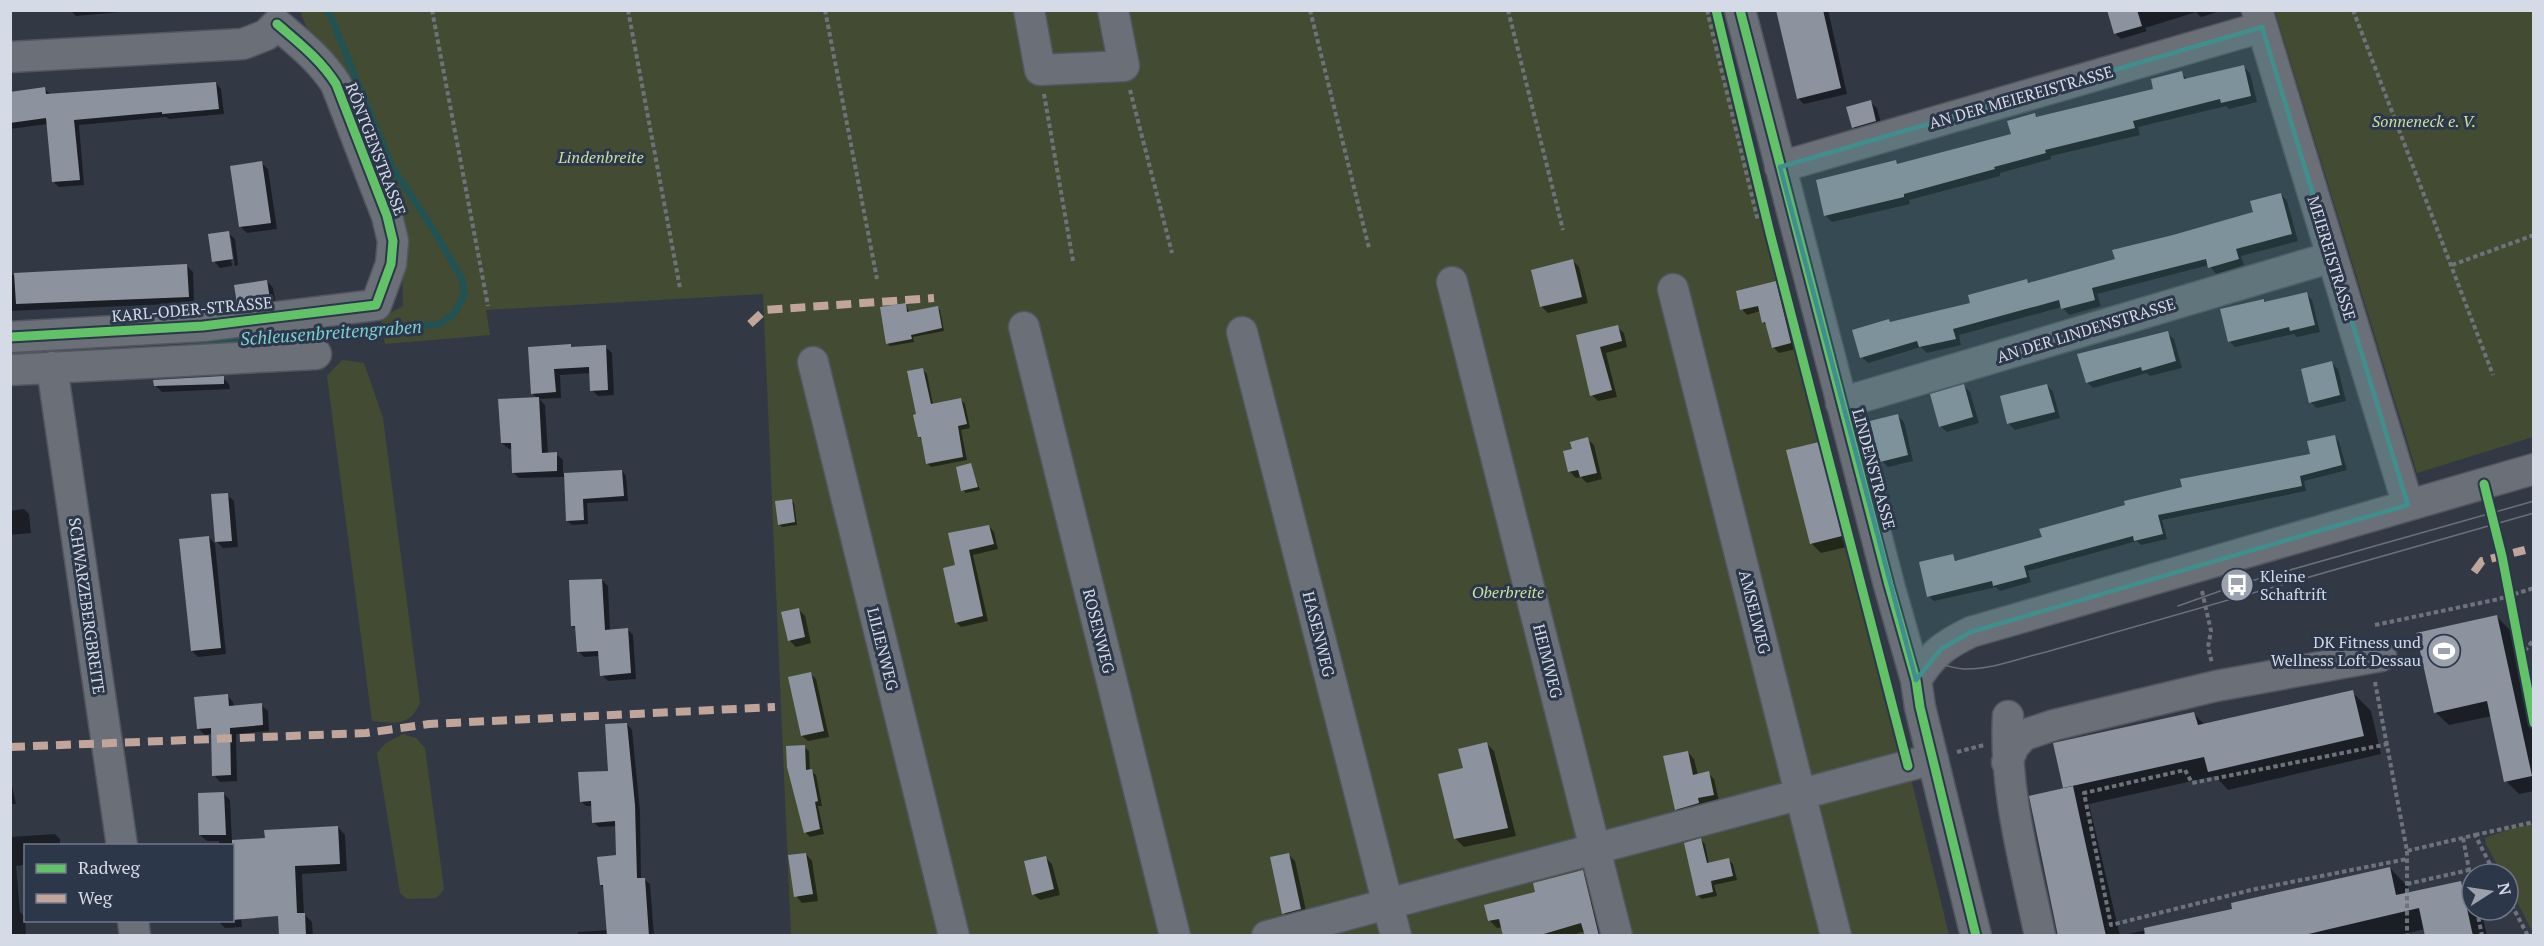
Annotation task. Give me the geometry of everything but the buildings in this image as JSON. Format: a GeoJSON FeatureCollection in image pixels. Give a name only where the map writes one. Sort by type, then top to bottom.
{"type":"FeatureCollection","features":[{"type":"Feature","properties":{"kind":"street"},"geometry":{"type":"LineString","coordinates":[[1029,10],[1040,70],[1124,66],[1113,10]]}},
{"type":"Feature","properties":{"kind":"street","name":"LINDENSTRASSE"},"geometry":{"type":"LineString","coordinates":[[1740,10],[1888,585],[1916,680],[1920,706],[1976,936]]}},
{"type":"Feature","properties":{"kind":"street","name":"RÖNTGENSTRASSE"},"geometry":{"type":"LineString","coordinates":[[10,57],[243,44],[266,35],[279,17],[324,66],[336,84],[387,216],[393,241],[391,264],[376,305]]}},
{"type":"Feature","properties":{"kind":"street","name":"AN DER MEIEREISTRASSE"},"geometry":{"type":"LineString","coordinates":[[1780,167],[2260,19]]}},
{"type":"Feature","properties":{"kind":"street","name":"MEIEREISTRASSE"},"geometry":{"type":"LineString","coordinates":[[2260,19],[2408,505]]}},
{"type":"Feature","properties":{"kind":"street","name":"AN DER LINDENSTRASSE"},"geometry":{"type":"LineString","coordinates":[[1841,403],[2332,257]]}},
{"type":"Feature","properties":{"kind":"street","name":"HEIMWEG"},"geometry":{"type":"LineString","coordinates":[[1452,282],[1617,936]]}},
{"type":"Feature","properties":{"kind":"street","name":"AMSELWEG"},"geometry":{"type":"LineString","coordinates":[[1673,289],[1836,936]]}},
{"type":"Feature","properties":{"kind":"street","name":"KARL-ODER-STRASSE"},"geometry":{"type":"LineString","coordinates":[[10,337],[203,326],[376,305]]}},
{"type":"Feature","properties":{"kind":"street","name":"ROSENWEG"},"geometry":{"type":"LineString","coordinates":[[1024,327],[1175,936]]}},
{"type":"Feature","properties":{"kind":"street","name":"HASENWEG"},"geometry":{"type":"LineString","coordinates":[[1242,332],[1396,936]]}},
{"type":"Feature","properties":{"kind":"street"},"geometry":{"type":"LineString","coordinates":[[10,370],[316,354]]}},
{"type":"Feature","properties":{"kind":"street","name":"LILIENWEG"},"geometry":{"type":"LineString","coordinates":[[813,362],[954,936]]}},
{"type":"Feature","properties":{"kind":"street","name":"SCHWARZEBERGBREITE"},"geometry":{"type":"LineString","coordinates":[[52,367],[122,844]]}},
{"type":"Feature","properties":{"kind":"street"},"geometry":{"type":"LineString","coordinates":[[1916,680],[1930,658],[1971,632],[2534,469]]}},
{"type":"Feature","properties":{"kind":"street"},"geometry":{"type":"LineString","coordinates":[[2007,739],[2014,746],[2024,735],[2054,725],[2216,686],[2376,657]]}},
{"type":"Feature","properties":{"kind":"street"},"geometry":{"type":"LineString","coordinates":[[2007,739],[2014,812],[2040,936]]}},
{"type":"Feature","properties":{"kind":"street"},"geometry":{"type":"LineString","coordinates":[[1267,936],[1933,759]]}},
{"type":"Feature","properties":{"kind":"path"},"geometry":{"type":"LineString","coordinates":[[432,10],[488,306]]}},
{"type":"Feature","properties":{"kind":"path"},"geometry":{"type":"LineString","coordinates":[[628,10],[680,288]]}},
{"type":"Feature","properties":{"kind":"path"},"geometry":{"type":"LineString","coordinates":[[825,10],[877,279]]}},
{"type":"Feature","properties":{"kind":"path"},"geometry":{"type":"LineString","coordinates":[[1310,10],[1369,248]]}},
{"type":"Feature","properties":{"kind":"path"},"geometry":{"type":"LineString","coordinates":[[1508,10],[1563,230]]}},
{"type":"Feature","properties":{"kind":"path"},"geometry":{"type":"LineString","coordinates":[[1707,10],[1758,221]]}},
{"type":"Feature","properties":{"kind":"path"},"geometry":{"type":"LineString","coordinates":[[2352,10],[2493,375]]}},
{"type":"Feature","properties":{"kind":"path"},"geometry":{"type":"LineString","coordinates":[[1124,66],[1172,253]]}},
{"type":"Feature","properties":{"kind":"path"},"geometry":{"type":"LineString","coordinates":[[1040,70],[1073,261]]}},
{"type":"Feature","properties":{"kind":"path"},"geometry":{"type":"LineString","coordinates":[[2452,265],[2534,235]]}},
{"type":"Feature","properties":{"kind":"path"},"geometry":{"type":"LineString","coordinates":[[2195,567],[2211,631],[2208,647],[2216,686]]}},
{"type":"Feature","properties":{"kind":"path"},"geometry":{"type":"LineString","coordinates":[[2375,625],[2499,599],[2534,588]]}},
{"type":"Feature","properties":{"kind":"path"},"geometry":{"type":"LineString","coordinates":[[2520,657],[2534,639]]}},
{"type":"Feature","properties":{"kind":"path"},"geometry":{"type":"LineString","coordinates":[[2376,657],[2388,744],[2407,850],[2407,936]]}},
{"type":"Feature","properties":{"kind":"path"},"geometry":{"type":"LineString","coordinates":[[1933,759],[2007,739]]}},
{"type":"Feature","properties":{"kind":"path"},"geometry":{"type":"LineString","coordinates":[[2388,744],[2192,783],[2185,770],[2084,793],[2111,925],[2251,890],[2407,859]]}},
{"type":"Feature","properties":{"kind":"path"},"geometry":{"type":"LineString","coordinates":[[2407,850],[2534,822]]}},
{"type":"Feature","properties":{"kind":"path"},"geometry":{"type":"LineString","coordinates":[[2475,835],[2489,862]]}},
{"type":"Feature","properties":{"kind":"path"},"geometry":{"type":"LineString","coordinates":[[2463,838],[2468,862]]}},
{"type":"Feature","properties":{"kind":"path"},"geometry":{"type":"LineString","coordinates":[[2407,884],[2460,872]]}},
{"type":"Feature","properties":{"kind":"path"},"geometry":{"type":"LineString","coordinates":[[2520,921],[2528,936]]}},
{"type":"Feature","properties":{"kind":"highlighted area"},"geometry":{"type":"Polygon","coordinates":[[[2262,27],[2408,505],[1971,632],[1941,649],[1916,680],[1780,167],[2262,27]]]}},
{"type":"Feature","properties":{"kind":"green space","name":"Oberbreite"},"geometry":{"type":"Polygon","coordinates":[[[300,11],[1713,11],[1908,766],[1949,935],[791,935],[763,294],[486,310],[490,335],[385,344],[381,318],[403,306],[401,222],[300,11]]]}},
{"type":"Feature","properties":{"kind":"green space","name":"Sonneneck e. V."},"geometry":{"type":"Polygon","coordinates":[[[2275,11],[2533,11],[2533,437],[2417,473],[2275,11]]]}},
{"type":"Feature","properties":{"kind":"green space"},"geometry":{"type":"Polygon","coordinates":[[[342,360],[364,363],[383,418],[420,703],[416,711],[406,720],[395,723],[372,721],[327,376],[342,360]]]}},
{"type":"Feature","properties":{"kind":"green space"},"geometry":{"type":"Polygon","coordinates":[[[403,734],[416,738],[425,748],[444,889],[437,898],[407,899],[400,893],[377,753],[386,743],[403,734]]]}},
{"type":"Feature","properties":{"kind":"green space"},"geometry":{"type":"Polygon","coordinates":[[[2534,824],[2533,933],[2520,908],[2520,862],[2496,862],[2486,844],[2485,838],[2534,824]]]}},
{"type":"Feature","properties":{"kind":"waterway","name":"Schleusenbreitengraben"},"geometry":{"type":"LineString","coordinates":[[190,346],[440,324],[454,314],[464,295],[462,279],[433,229],[392,167],[328,10]]}},
{"type":"Feature","properties":{"kind":"tram line"},"geometry":{"type":"LineString","coordinates":[[1730,10],[1881,604],[1894,628],[1925,656],[1951,667],[1964,669],[1995,666],[2534,513]]}},
{"type":"Feature","properties":{"kind":"tram line"},"geometry":{"type":"LineString","coordinates":[[2178,606],[2237,585],[2534,501]]}},
{"type":"Feature","properties":{"kind":"marked path"},"geometry":{"type":"LineString","coordinates":[[750,324],[765,310],[934,298]]}},
{"type":"Feature","properties":{"kind":"marked path"},"geometry":{"type":"LineString","coordinates":[[2474,572],[2482,561],[2525,550]]}},
{"type":"Feature","properties":{"kind":"marked path"},"geometry":{"type":"LineString","coordinates":[[10,747],[366,733],[429,724],[775,707]]}},
{"type":"Feature","properties":{"kind":"cycle path"},"geometry":{"type":"LineString","coordinates":[[1716,10],[1770,233],[1908,766]]}},
{"type":"Feature","properties":{"kind":"cycle path"},"geometry":{"type":"LineString","coordinates":[[1740,10],[1889,585],[1916,680],[1920,707],[1976,936]]}},
{"type":"Feature","properties":{"kind":"cycle path"},"geometry":{"type":"LineString","coordinates":[[10,337],[203,326],[376,305],[391,264],[393,241],[387,216],[336,84],[316,59],[277,24]]}},
{"type":"Feature","properties":{"kind":"cycle path"},"geometry":{"type":"LineString","coordinates":[[2484,484],[2502,556],[2534,723]]}},
{"type":"Feature","properties":{"kind":"place","name":"Kleine Schaftrift"},"geometry":{"type":"Point","coordinates":[2237,585]}},
{"type":"Feature","properties":{"kind":"place","name":"DK Fitness und Wellness Loft Dessau"},"geometry":{"type":"Point","coordinates":[2444,651]}},
{"type":"Feature","properties":{"kind":"park label","name":"Lindenbreite"},"geometry":{"type":"Point","coordinates":[601,157]}}]}
